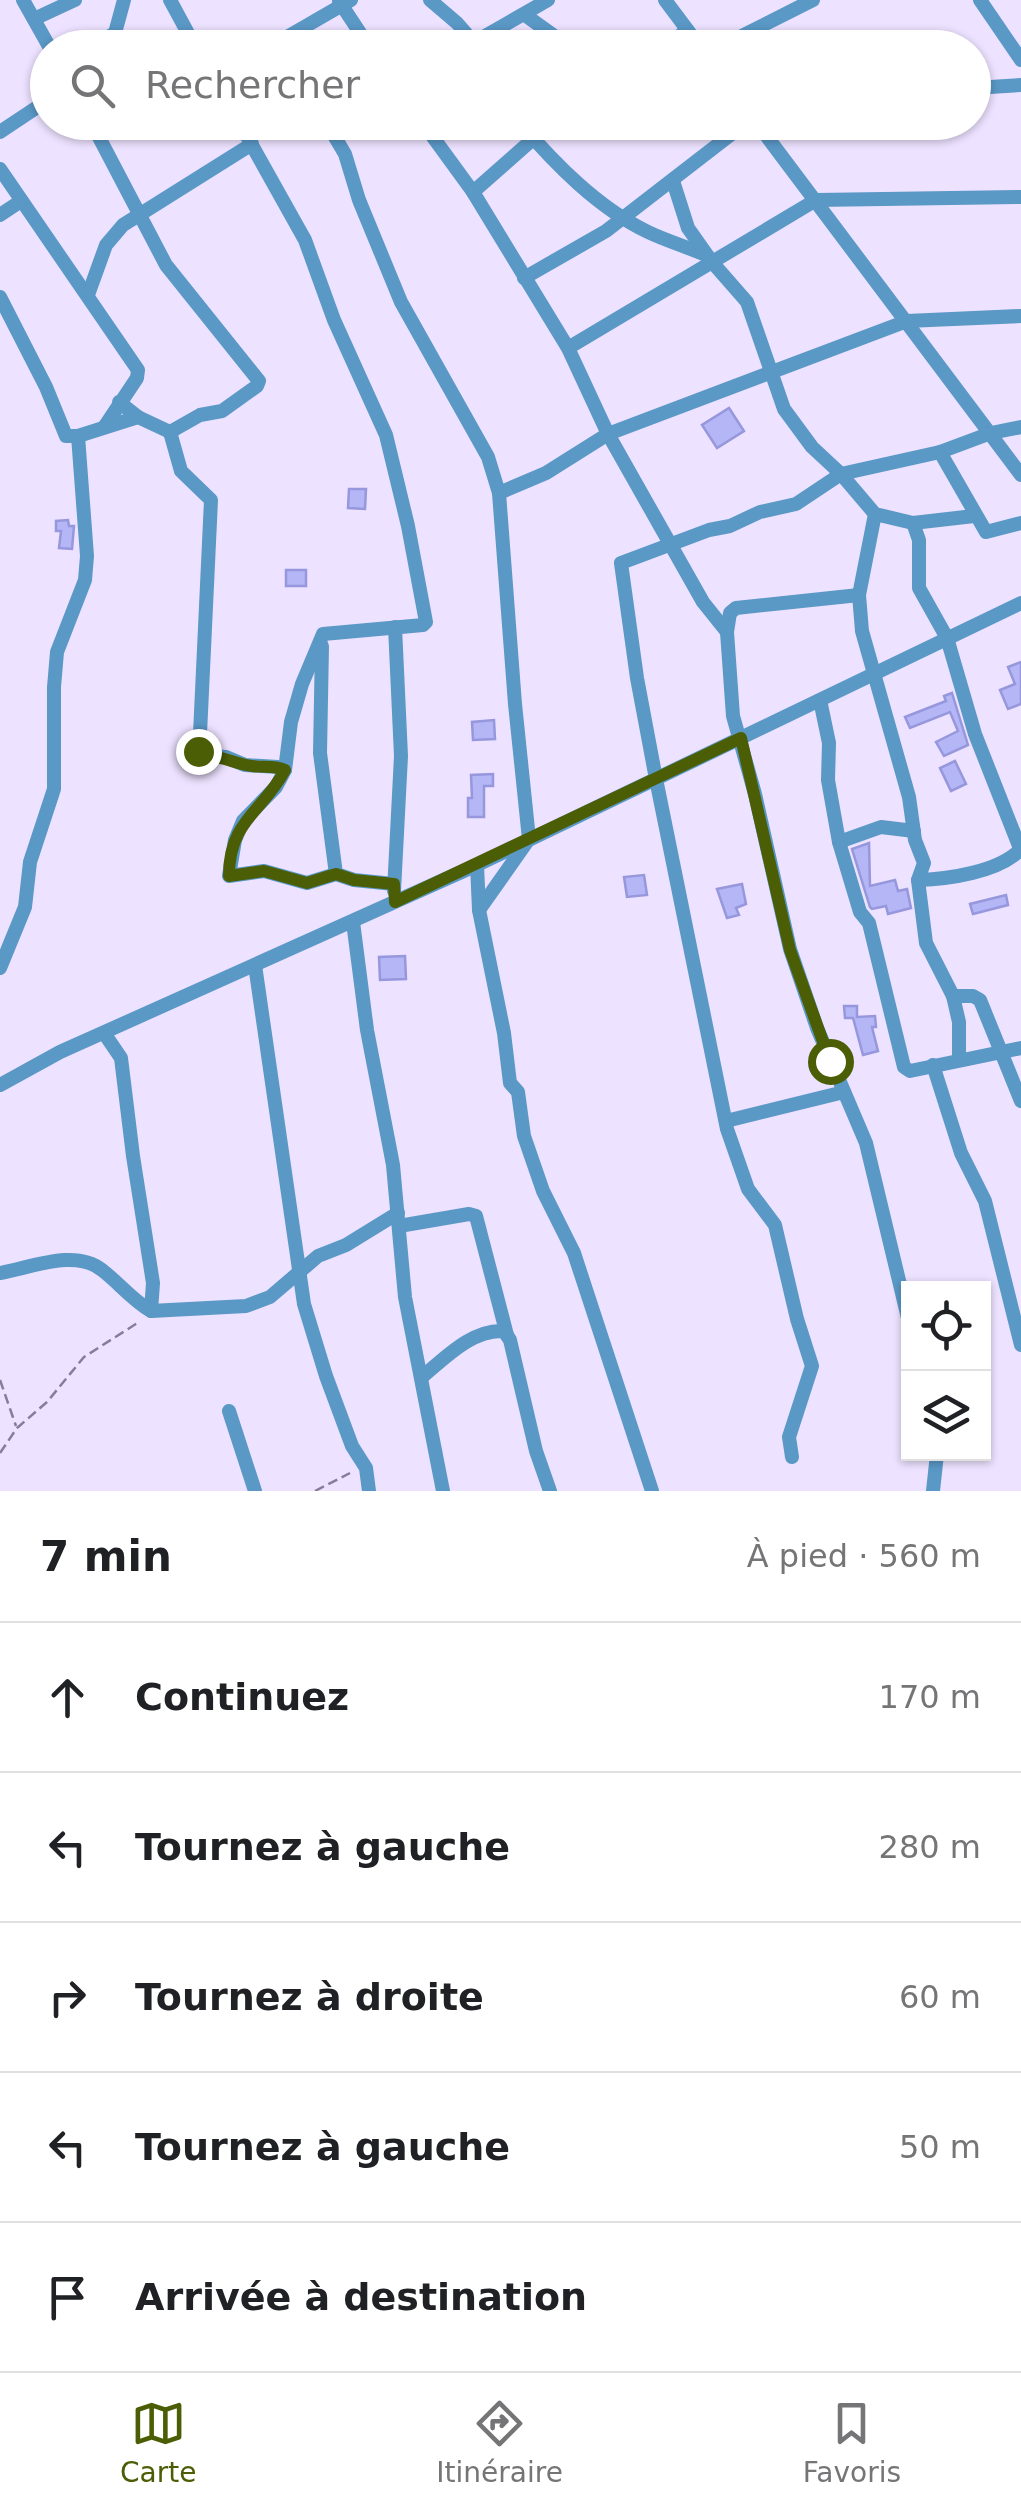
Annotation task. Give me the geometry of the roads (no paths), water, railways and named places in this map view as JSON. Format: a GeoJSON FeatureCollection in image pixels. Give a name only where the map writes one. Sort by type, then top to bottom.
{"type":"FeatureCollection","features":[{"type":"Feature","properties":{"kind":"street"},"geometry":{"type":"LineString","coordinates":[[24,0],[40,30]]}},
{"type":"Feature","properties":{"kind":"street"},"geometry":{"type":"LineString","coordinates":[[34,19],[75,0]]}},
{"type":"Feature","properties":{"kind":"street"},"geometry":{"type":"LineString","coordinates":[[116,30],[124,0]]}},
{"type":"Feature","properties":{"kind":"street"},"geometry":{"type":"LineString","coordinates":[[170,0],[186,30]]}},
{"type":"Feature","properties":{"kind":"street"},"geometry":{"type":"LineString","coordinates":[[498,30],[548,0]]}},
{"type":"Feature","properties":{"kind":"street"},"geometry":{"type":"LineString","coordinates":[[665,0],[687,30]]}},
{"type":"Feature","properties":{"kind":"street"},"geometry":{"type":"LineString","coordinates":[[754,30],[814,0]]}},
{"type":"Feature","properties":{"kind":"street"},"geometry":{"type":"LineString","coordinates":[[980,0],[1018,49]]}},
{"type":"Feature","properties":{"kind":"street"},"geometry":{"type":"LineString","coordinates":[[301,30],[344,2],[360,30]]}},
{"type":"Feature","properties":{"kind":"street"},"geometry":{"type":"LineString","coordinates":[[436,3],[460,30]]}},
{"type":"Feature","properties":{"kind":"street"},"geometry":{"type":"LineString","coordinates":[[525,14],[547,30]]}},
{"type":"Feature","properties":{"kind":"street"},"geometry":{"type":"LineString","coordinates":[[991,87],[1021,85]]}},
{"type":"Feature","properties":{"kind":"street"},"geometry":{"type":"LineString","coordinates":[[0,132],[30,112]]}},
{"type":"Feature","properties":{"kind":"street"},"geometry":{"type":"LineString","coordinates":[[101,140],[166,265],[259,381],[258,386],[222,411],[200,414],[170,432]]}},
{"type":"Feature","properties":{"kind":"street"},"geometry":{"type":"LineString","coordinates":[[250,140],[305,240],[334,320],[386,435],[426,622],[325,633],[302,684],[291,722],[285,770],[276,787],[243,822],[235,840],[229,876],[264,871],[307,883],[336,874],[394,884]]}},
{"type":"Feature","properties":{"kind":"street"},"geometry":{"type":"LineString","coordinates":[[337,140],[402,302],[488,458],[499,493],[528,838],[478,910]]}},
{"type":"Feature","properties":{"kind":"street"},"geometry":{"type":"LineString","coordinates":[[435,140],[473,192],[568,348],[608,434],[703,602],[727,632]]}},
{"type":"Feature","properties":{"kind":"street"},"geometry":{"type":"LineString","coordinates":[[439,140],[439,146]]}},
{"type":"Feature","properties":{"kind":"street"},"geometry":{"type":"LineString","coordinates":[[473,192],[532,140]]}},
{"type":"Feature","properties":{"kind":"street"},"geometry":{"type":"LineString","coordinates":[[534,140],[595,197],[623,217],[710,259]]}},
{"type":"Feature","properties":{"kind":"street"},"geometry":{"type":"LineString","coordinates":[[524,278],[606,230],[725,140]]}},
{"type":"Feature","properties":{"kind":"street"},"geometry":{"type":"LineString","coordinates":[[762,140],[816,200],[1021,475]]}},
{"type":"Feature","properties":{"kind":"street"},"geometry":{"type":"LineString","coordinates":[[88,295],[106,246],[122,225],[252,144]]}},
{"type":"Feature","properties":{"kind":"street"},"geometry":{"type":"LineString","coordinates":[[0,169],[138,370],[105,426]]}},
{"type":"Feature","properties":{"kind":"street"},"geometry":{"type":"LineString","coordinates":[[673,181],[688,228],[747,302],[784,410],[796,429],[875,514],[913,523],[974,516]]}},
{"type":"Feature","properties":{"kind":"street"},"geometry":{"type":"LineString","coordinates":[[568,348],[710,259],[816,200],[1021,197]]}},
{"type":"Feature","properties":{"kind":"street"},"geometry":{"type":"LineString","coordinates":[[0,214],[21,200]]}},
{"type":"Feature","properties":{"kind":"street"},"geometry":{"type":"LineString","coordinates":[[0,297],[66,436],[78,436],[138,417]]}},
{"type":"Feature","properties":{"kind":"street"},"geometry":{"type":"LineString","coordinates":[[499,493],[546,473],[608,434],[907,320],[1021,316]]}},
{"type":"Feature","properties":{"kind":"street"},"geometry":{"type":"LineString","coordinates":[[119,402],[138,417],[170,432]]}},
{"type":"Feature","properties":{"kind":"street"},"geometry":{"type":"LineString","coordinates":[[792,1457],[789,1437],[812,1366],[775,1224],[748,1189],[726,1121],[656,779],[620,568],[625,560],[730,526],[760,512],[796,504],[841,474],[940,452],[991,433],[1021,427]]}},
{"type":"Feature","properties":{"kind":"street"},"geometry":{"type":"LineString","coordinates":[[170,432],[180,472],[211,500],[199,755],[217,755],[246,765],[278,766],[285,770]]}},
{"type":"Feature","properties":{"kind":"street"},"geometry":{"type":"LineString","coordinates":[[0,968],[24,907],[30,862],[54,790],[57,652],[84,580],[86,556],[78,436]]}},
{"type":"Feature","properties":{"kind":"street"},"geometry":{"type":"LineString","coordinates":[[940,452],[988,534],[1021,524]]}},
{"type":"Feature","properties":{"kind":"street"},"geometry":{"type":"LineString","coordinates":[[875,514],[860,596],[866,653],[902,766],[924,863],[918,880],[926,943],[953,996],[960,1032],[959,1060]]}},
{"type":"Feature","properties":{"kind":"street"},"geometry":{"type":"LineString","coordinates":[[913,523],[918,540],[919,588],[947,638],[975,734],[1021,850],[1001,863],[956,879],[918,880]]}},
{"type":"Feature","properties":{"kind":"street"},"geometry":{"type":"LineString","coordinates":[[860,596],[736,608],[730,613],[727,632],[734,716],[790,950],[871,1160],[901,1288]]}},
{"type":"Feature","properties":{"kind":"street"},"geometry":{"type":"LineString","coordinates":[[0,1085],[60,1052],[477,865],[1021,603]]}},
{"type":"Feature","properties":{"kind":"street"},"geometry":{"type":"LineString","coordinates":[[395,628],[400,756],[395,902]]}},
{"type":"Feature","properties":{"kind":"street"},"geometry":{"type":"LineString","coordinates":[[322,640],[320,753],[336,874]]}},
{"type":"Feature","properties":{"kind":"street"},"geometry":{"type":"LineString","coordinates":[[820,700],[830,743],[828,780],[839,842],[860,912],[869,923],[904,1067],[910,1070],[1021,1048]]}},
{"type":"Feature","properties":{"kind":"street"},"geometry":{"type":"LineString","coordinates":[[839,842],[880,827],[914,831]]}},
{"type":"Feature","properties":{"kind":"street"},"geometry":{"type":"LineString","coordinates":[[477,865],[478,910],[504,1033],[510,1083],[518,1092],[524,1136],[543,1191],[574,1253],[652,1491]]}},
{"type":"Feature","properties":{"kind":"street"},"geometry":{"type":"LineString","coordinates":[[352,922],[360,994],[391,1152],[405,1298],[443,1491]]}},
{"type":"Feature","properties":{"kind":"street"},"geometry":{"type":"LineString","coordinates":[[255,965],[298,1273],[326,1376],[352,1446],[366,1468],[369,1491]]}},
{"type":"Feature","properties":{"kind":"street"},"geometry":{"type":"LineString","coordinates":[[953,996],[980,1000],[1021,1101]]}},
{"type":"Feature","properties":{"kind":"street"},"geometry":{"type":"LineString","coordinates":[[104,1033],[122,1058],[132,1156],[153,1283],[151,1311]]}},
{"type":"Feature","properties":{"kind":"street"},"geometry":{"type":"LineString","coordinates":[[933,1065],[961,1153],[985,1201],[1021,1345]]}},
{"type":"Feature","properties":{"kind":"street"},"geometry":{"type":"LineString","coordinates":[[726,1121],[844,1092]]}},
{"type":"Feature","properties":{"kind":"street"},"geometry":{"type":"LineString","coordinates":[[0,1273],[80,1261],[97,1266],[151,1311],[246,1306],[270,1297],[318,1256],[398,1219],[476,1216],[550,1491]]}},
{"type":"Feature","properties":{"kind":"street"},"geometry":{"type":"LineString","coordinates":[[422,1377],[469,1340],[493,1330],[504,1330],[507,1335]]}},
{"type":"Feature","properties":{"kind":"street"},"geometry":{"type":"LineString","coordinates":[[229,1411],[256,1491]]}},
{"type":"Feature","properties":{"kind":"street"},"geometry":{"type":"LineString","coordinates":[[934,1491],[937,1461]]}}]}
